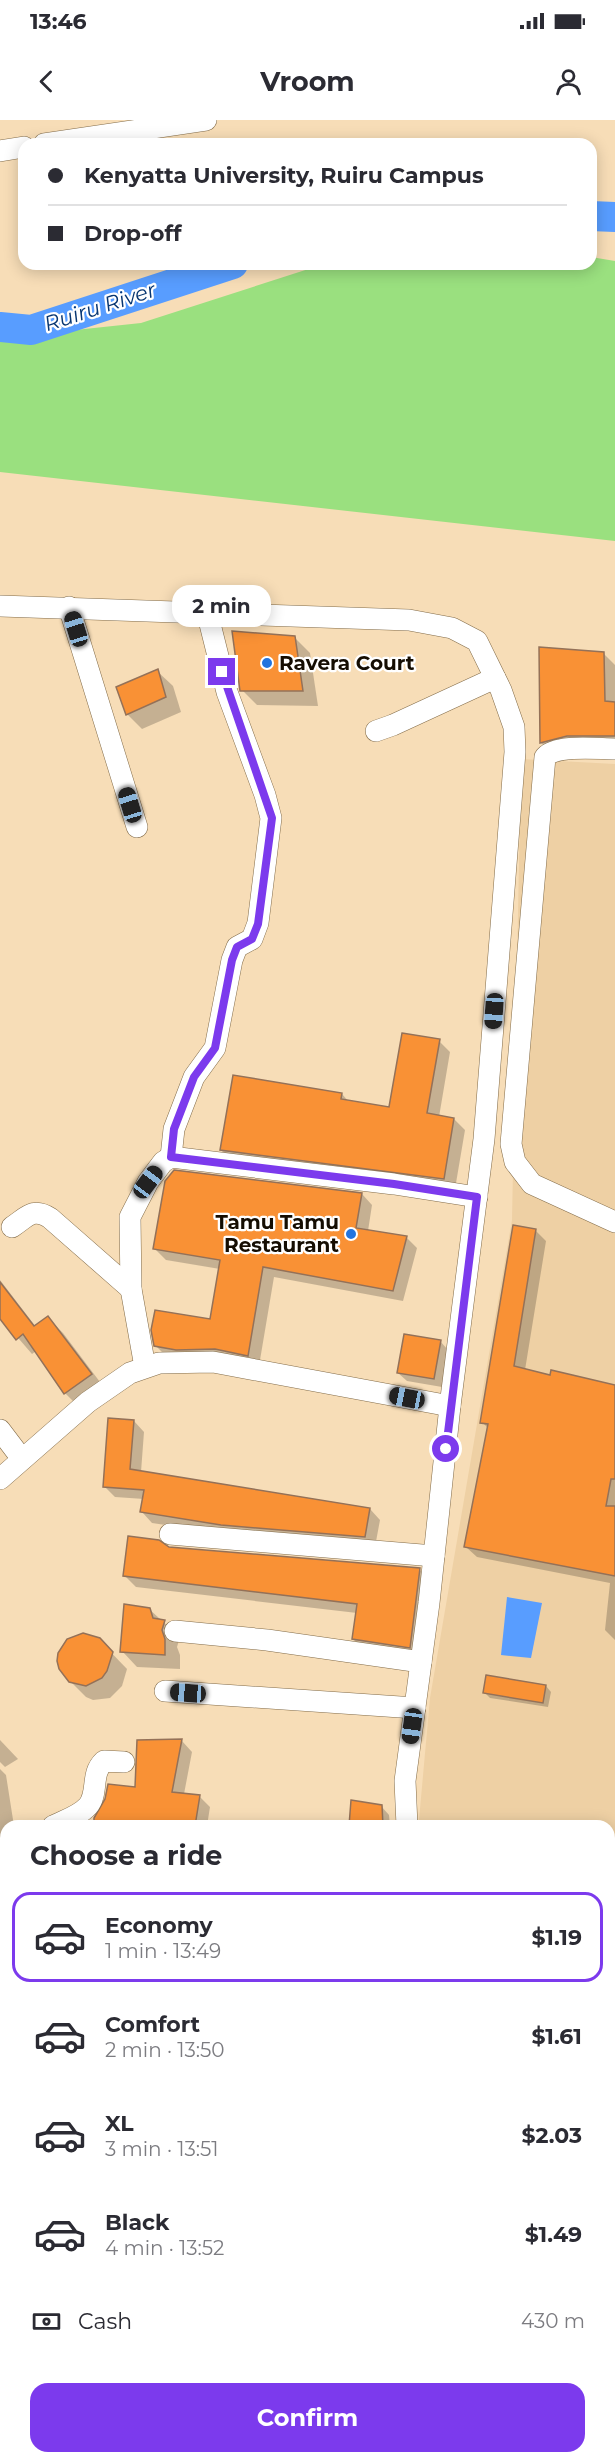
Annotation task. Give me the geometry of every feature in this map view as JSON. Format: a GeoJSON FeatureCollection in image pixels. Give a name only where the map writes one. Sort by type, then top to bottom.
{"type":"FeatureCollection","features":[{"type":"Feature","properties":{"kind":"street"},"geometry":{"type":"LineString","coordinates":[[75,138],[151,123],[206,120]]}},
{"type":"Feature","properties":{"kind":"street"},"geometry":{"type":"LineString","coordinates":[[0,151],[18,148]]}},
{"type":"Feature","properties":{"kind":"street"},"geometry":{"type":"LineString","coordinates":[[0,606],[409,620],[452,628],[477,641],[495,678],[514,727],[515,752],[484,1139],[405,1781],[406,1820]]}},
{"type":"Feature","properties":{"kind":"street"},"geometry":{"type":"LineString","coordinates":[[69,607],[137,827]]}},
{"type":"Feature","properties":{"kind":"street"},"geometry":{"type":"LineString","coordinates":[[171,1157],[174,1129],[194,1077],[215,1048],[232,960],[237,947],[252,939],[258,924],[272,818],[266,795],[227,692],[207,612]]}},
{"type":"Feature","properties":{"kind":"street"},"geometry":{"type":"LineString","coordinates":[[376,731],[495,678]]}},
{"type":"Feature","properties":{"kind":"street"},"geometry":{"type":"LineString","coordinates":[[615,749],[568,749],[550,752],[545,757],[511,1144],[515,1162],[522,1175],[532,1184],[615,1222]]}},
{"type":"Feature","properties":{"kind":"street"},"geometry":{"type":"LineString","coordinates":[[145,1368],[131,1289],[130,1217],[148,1182],[163,1162],[171,1157],[394,1184],[477,1197]]}},
{"type":"Feature","properties":{"kind":"street"},"geometry":{"type":"LineString","coordinates":[[12,1227],[33,1213],[41,1212],[131,1289]]}},
{"type":"Feature","properties":{"kind":"street"},"geometry":{"type":"LineString","coordinates":[[0,1479],[88,1402],[130,1373],[159,1363],[213,1362],[450,1406]]}},
{"type":"Feature","properties":{"kind":"street"},"geometry":{"type":"LineString","coordinates":[[0,1430],[22,1459]]}},
{"type":"Feature","properties":{"kind":"street"},"geometry":{"type":"LineString","coordinates":[[170,1534],[434,1556]]}},
{"type":"Feature","properties":{"kind":"street"},"geometry":{"type":"LineString","coordinates":[[175,1631],[421,1662]]}},
{"type":"Feature","properties":{"kind":"street"},"geometry":{"type":"LineString","coordinates":[[165,1691],[415,1708]]}},
{"type":"Feature","properties":{"kind":"street"},"geometry":{"type":"LineString","coordinates":[[65,1820],[88,1805],[93,1796],[98,1767],[104,1761],[124,1762]]}},
{"type":"Feature","properties":{"kind":"shaded area"},"geometry":{"type":"Polygon","coordinates":[[[521,759],[615,764],[615,1820],[419,1820],[430,1698],[512,1220],[521,759]]]}},
{"type":"Feature","properties":{"kind":"green space"},"geometry":{"type":"Polygon","coordinates":[[[597,258],[615,261],[615,541],[0,472],[0,338],[141,323],[305,270],[597,270],[597,258]]]}},
{"type":"Feature","properties":{"kind":"water"},"geometry":{"type":"Polygon","coordinates":[[[507,1597],[542,1603],[531,1658],[501,1655],[507,1597]]]}},
{"type":"Feature","properties":{"kind":"building","name":"Ravera Court"},"geometry":{"type":"Polygon","coordinates":[[[232,631],[295,636],[303,691],[240,691],[232,631]]]}},
{"type":"Feature","properties":{"kind":"building"},"geometry":{"type":"Polygon","coordinates":[[[539,647],[604,652],[605,701],[615,702],[615,736],[567,736],[540,743],[539,647]]]}},
{"type":"Feature","properties":{"kind":"building"},"geometry":{"type":"Polygon","coordinates":[[[158,669],[166,697],[126,715],[116,687],[158,669]]]}},
{"type":"Feature","properties":{"kind":"building"},"geometry":{"type":"Polygon","coordinates":[[[402,1033],[440,1039],[427,1113],[454,1118],[444,1179],[220,1150],[233,1075],[342,1093],[341,1099],[389,1107],[402,1033]]]}},
{"type":"Feature","properties":{"kind":"building"},"geometry":{"type":"Polygon","coordinates":[[[174,1170],[362,1193],[356,1228],[407,1236],[393,1291],[263,1267],[248,1356],[215,1349],[176,1350],[154,1346],[151,1330],[155,1310],[210,1319],[220,1260],[153,1249],[165,1181],[174,1170]]]}},
{"type":"Feature","properties":{"kind":"building"},"geometry":{"type":"Polygon","coordinates":[[[513,1225],[536,1229],[514,1366],[550,1375],[551,1370],[615,1385],[615,1479],[611,1479],[606,1506],[615,1506],[615,1576],[464,1547],[488,1424],[480,1423],[513,1225]]]}},
{"type":"Feature","properties":{"kind":"building"},"geometry":{"type":"Polygon","coordinates":[[[0,1282],[34,1326],[48,1316],[92,1374],[64,1394],[23,1334],[16,1340],[0,1319],[0,1282]]]}},
{"type":"Feature","properties":{"kind":"building"},"geometry":{"type":"Polygon","coordinates":[[[404,1334],[441,1340],[434,1379],[397,1373],[404,1334]]]}},
{"type":"Feature","properties":{"kind":"building"},"geometry":{"type":"Polygon","coordinates":[[[108,1418],[134,1420],[130,1469],[370,1508],[365,1537],[221,1525],[140,1512],[144,1490],[103,1487],[108,1418]]]}},
{"type":"Feature","properties":{"kind":"building"},"geometry":{"type":"Polygon","coordinates":[[[128,1536],[159,1540],[169,1547],[420,1568],[410,1648],[352,1639],[357,1604],[123,1576],[128,1536]]]}},
{"type":"Feature","properties":{"kind":"building"},"geometry":{"type":"Polygon","coordinates":[[[124,1604],[150,1608],[153,1618],[165,1620],[162,1630],[165,1639],[165,1655],[120,1652],[124,1604]]]}},
{"type":"Feature","properties":{"kind":"building"},"geometry":{"type":"Polygon","coordinates":[[[83,1633],[100,1638],[113,1652],[107,1671],[102,1678],[86,1686],[69,1682],[59,1669],[57,1661],[58,1653],[67,1639],[83,1633]]]}},
{"type":"Feature","properties":{"kind":"building"},"geometry":{"type":"Polygon","coordinates":[[[486,1675],[546,1685],[543,1703],[483,1693],[486,1675]]]}},
{"type":"Feature","properties":{"kind":"building"},"geometry":{"type":"Polygon","coordinates":[[[182,1739],[172,1792],[200,1795],[196,1820],[94,1820],[105,1799],[108,1784],[135,1787],[137,1740],[182,1739]]]}},
{"type":"Feature","properties":{"kind":"building"},"geometry":{"type":"Polygon","coordinates":[[[351,1800],[382,1805],[383,1820],[349,1820],[351,1800]]]}},
{"type":"Feature","properties":{"kind":"waterway","name":"Ruiru River"},"geometry":{"type":"LineString","coordinates":[[597,216],[615,217]]}},
{"type":"Feature","properties":{"kind":"waterway","name":"Ruiru River"},"geometry":{"type":"LineString","coordinates":[[0,327],[31,330],[215,270]]}},
{"type":"Feature","properties":{"kind":"place","name":"Ravera Court"},"geometry":{"type":"Point","coordinates":[267,663]}},
{"type":"Feature","properties":{"kind":"place","name":"Tamu Tamu Restaurant"},"geometry":{"type":"Point","coordinates":[351,1234]}},
{"type":"Feature","properties":{"kind":"route"},"geometry":{"type":"LineString","coordinates":[[222,672],[247,751],[266,795],[272,818],[269,847],[258,924],[252,939],[237,947],[232,960],[215,1048],[194,1077],[174,1129],[171,1157],[394,1184],[477,1197],[446,1449]]}}]}
